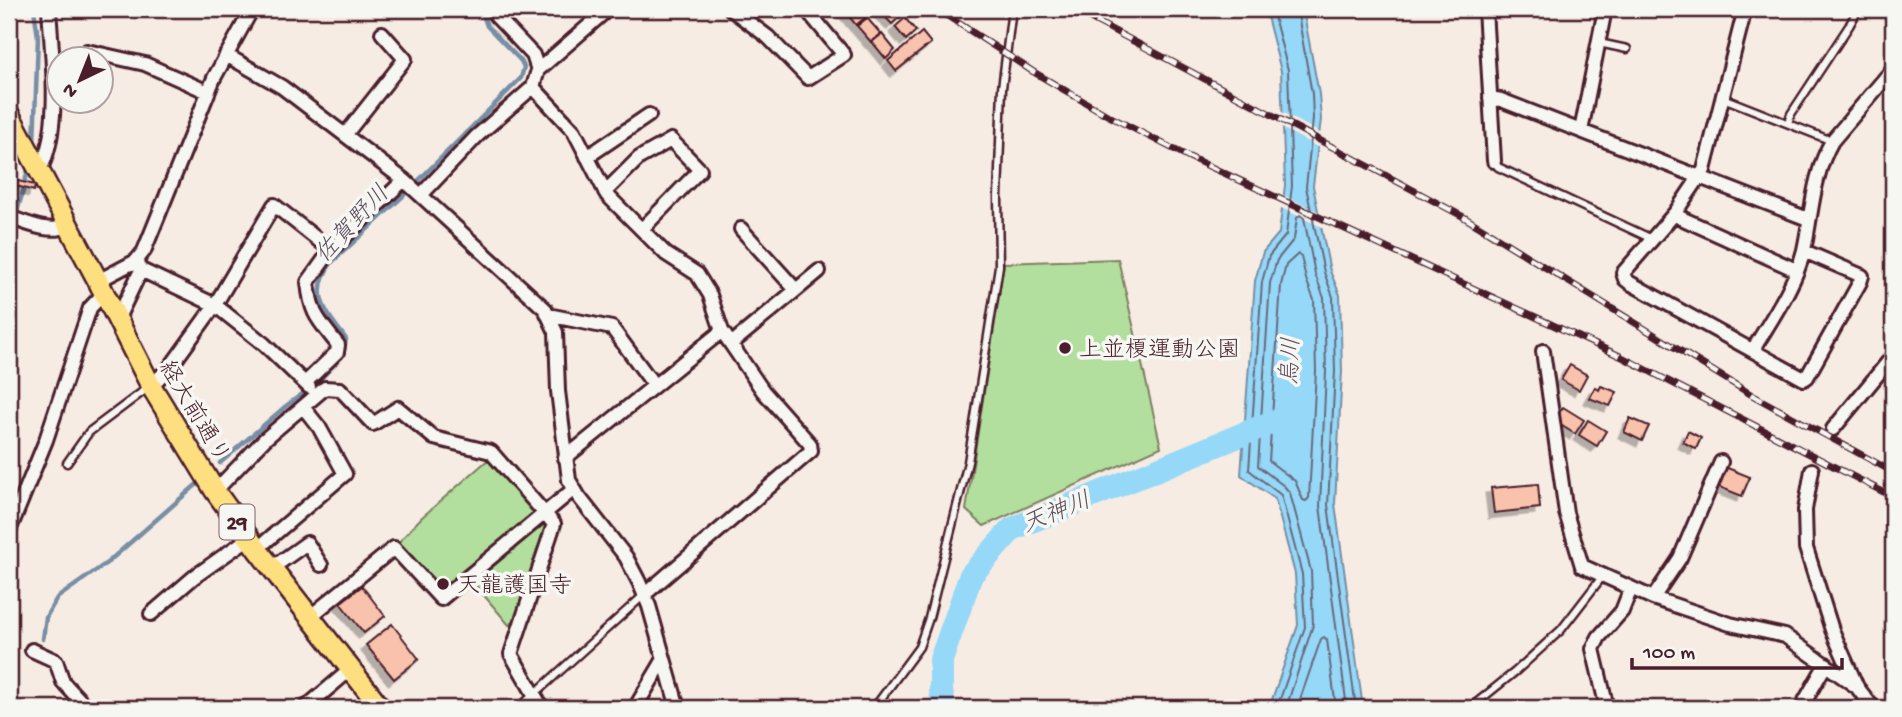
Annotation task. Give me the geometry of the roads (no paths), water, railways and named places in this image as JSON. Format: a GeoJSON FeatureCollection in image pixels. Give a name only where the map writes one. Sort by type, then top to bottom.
{"type":"FeatureCollection","features":[{"type":"Feature","properties":{"kind":"main road","name":"経大前通り"},"geometry":{"type":"LineString","coordinates":[[13,134],[38,171],[151,386],[215,491],[381,708]]}},
{"type":"Feature","properties":{"kind":"street"},"geometry":{"type":"LineString","coordinates":[[38,171],[45,160],[54,114],[49,9]]}},
{"type":"Feature","properties":{"kind":"street"},"geometry":{"type":"LineString","coordinates":[[117,320],[208,92],[251,9]]}},
{"type":"Feature","properties":{"kind":"street"},"geometry":{"type":"LineString","coordinates":[[493,9],[496,16],[533,55],[538,71]]}},
{"type":"Feature","properties":{"kind":"street"},"geometry":{"type":"LineString","coordinates":[[215,491],[265,439],[303,407],[311,389],[337,352],[338,345],[315,317],[310,306],[308,282],[331,250],[477,136],[533,87],[538,71],[608,9]]}},
{"type":"Feature","properties":{"kind":"street"},"geometry":{"type":"LineString","coordinates":[[732,9],[768,37],[808,78],[844,55],[806,9]]}},
{"type":"Feature","properties":{"kind":"street"},"geometry":{"type":"LineString","coordinates":[[1485,9],[1494,160]]}},
{"type":"Feature","properties":{"kind":"street"},"geometry":{"type":"LineString","coordinates":[[1581,131],[1605,9]]}},
{"type":"Feature","properties":{"kind":"street"},"geometry":{"type":"LineString","coordinates":[[1745,9],[1700,178],[1675,213],[1623,273],[1625,279],[1804,379],[1862,276],[1804,251]]}},
{"type":"Feature","properties":{"kind":"street"},"geometry":{"type":"LineString","coordinates":[[345,135],[405,59],[382,33]]}},
{"type":"Feature","properties":{"kind":"street"},"geometry":{"type":"LineString","coordinates":[[226,55],[282,87],[413,187],[545,309],[556,332],[558,391],[569,480],[626,557],[645,595],[678,708]]}},
{"type":"Feature","properties":{"kind":"street"},"geometry":{"type":"LineString","coordinates":[[116,58],[145,64],[208,92]]}},
{"type":"Feature","properties":{"kind":"street"},"geometry":{"type":"LineString","coordinates":[[1752,350],[1793,281],[1804,251],[1808,219],[1822,164],[1832,141],[1893,69]]}},
{"type":"Feature","properties":{"kind":"street"},"geometry":{"type":"LineString","coordinates":[[533,87],[574,131],[606,192],[666,254],[697,274],[710,295],[722,331],[763,391],[810,444],[811,451],[645,595]]}},
{"type":"Feature","properties":{"kind":"street"},"geometry":{"type":"LineString","coordinates":[[1489,98],[1501,100],[1808,219]]}},
{"type":"Feature","properties":{"kind":"street"},"geometry":{"type":"LineString","coordinates":[[587,157],[649,115]]}},
{"type":"Feature","properties":{"kind":"street"},"geometry":{"type":"LineString","coordinates":[[606,192],[639,158],[671,140],[700,170],[642,229]]}},
{"type":"Feature","properties":{"kind":"street"},"geometry":{"type":"LineString","coordinates":[[151,386],[171,366],[215,305],[274,205],[331,250]]}},
{"type":"Feature","properties":{"kind":"street"},"geometry":{"type":"LineString","coordinates":[[1675,213],[1796,270]]}},
{"type":"Feature","properties":{"kind":"street"},"geometry":{"type":"LineString","coordinates":[[12,218],[60,229],[67,226]]}},
{"type":"Feature","properties":{"kind":"street"},"geometry":{"type":"LineString","coordinates":[[741,229],[796,290]]}},
{"type":"Feature","properties":{"kind":"street"},"geometry":{"type":"LineString","coordinates":[[9,531],[46,440],[90,308],[101,287],[139,266]]}},
{"type":"Feature","properties":{"kind":"street"},"geometry":{"type":"LineString","coordinates":[[139,266],[215,305],[264,344],[311,389],[340,389],[373,424],[398,408],[434,438],[491,452],[554,524],[511,654],[542,708]]}},
{"type":"Feature","properties":{"kind":"street"},"geometry":{"type":"LineString","coordinates":[[731,344],[820,271]]}},
{"type":"Feature","properties":{"kind":"street"},"geometry":{"type":"LineString","coordinates":[[548,315],[612,328],[654,386]]}},
{"type":"Feature","properties":{"kind":"street"},"geometry":{"type":"LineString","coordinates":[[565,458],[722,331]]}},
{"type":"Feature","properties":{"kind":"street"},"geometry":{"type":"LineString","coordinates":[[1544,351],[1566,513],[1583,566],[1653,598],[1730,624],[1785,636],[1857,687]]}},
{"type":"Feature","properties":{"kind":"street"},"geometry":{"type":"LineString","coordinates":[[1833,429],[1893,356]]}},
{"type":"Feature","properties":{"kind":"street"},"geometry":{"type":"LineString","coordinates":[[151,614],[194,576],[253,543],[345,474],[319,427],[303,407]]}},
{"type":"Feature","properties":{"kind":"street"},"geometry":{"type":"LineString","coordinates":[[1653,598],[1680,558],[1721,461]]}},
{"type":"Feature","properties":{"kind":"street"},"geometry":{"type":"LineString","coordinates":[[1812,470],[1805,510],[1806,548],[1832,630],[1857,687],[1873,708]]}},
{"type":"Feature","properties":{"kind":"street"},"geometry":{"type":"LineString","coordinates":[[311,616],[394,548],[441,599],[574,489]]}},
{"type":"Feature","properties":{"kind":"street"},"geometry":{"type":"LineString","coordinates":[[272,568],[307,544],[321,565]]}},
{"type":"Feature","properties":{"kind":"street"},"geometry":{"type":"LineString","coordinates":[[1607,708],[1597,675],[1593,649],[1599,637],[1622,611],[1631,588]]}},
{"type":"Feature","properties":{"kind":"street"},"geometry":{"type":"LineString","coordinates":[[32,650],[56,661],[63,682],[87,708]]}},
{"type":"Feature","properties":{"kind":"street"},"geometry":{"type":"LineString","coordinates":[[635,708],[664,659]]}},
{"type":"Feature","properties":{"kind":"street"},"geometry":{"type":"LineString","coordinates":[[1801,708],[1826,664]]}},
{"type":"Feature","properties":{"kind":"street"},"geometry":{"type":"LineString","coordinates":[[305,708],[351,669]]}},
{"type":"Feature","properties":{"kind":"lane"},"geometry":{"type":"LineString","coordinates":[[874,708],[919,647],[929,618],[968,462],[999,266],[998,197],[1002,88],[1012,9]]}},
{"type":"Feature","properties":{"kind":"lane"},"geometry":{"type":"LineString","coordinates":[[1788,123],[1791,114],[1849,26],[1855,9]]}},
{"type":"Feature","properties":{"kind":"lane"},"geometry":{"type":"LineString","coordinates":[[1599,43],[1627,49]]}},
{"type":"Feature","properties":{"kind":"lane"},"geometry":{"type":"LineString","coordinates":[[1723,98],[1832,141]]}},
{"type":"Feature","properties":{"kind":"lane"},"geometry":{"type":"LineString","coordinates":[[1494,160],[1499,167],[1652,239]]}},
{"type":"Feature","properties":{"kind":"lane"},"geometry":{"type":"LineString","coordinates":[[67,463],[89,432],[151,386]]}},
{"type":"Feature","properties":{"kind":"lane"},"geometry":{"type":"LineString","coordinates":[[1470,708],[1516,671],[1561,629],[1602,576]]}},
{"type":"Feature","properties":{"kind":"lane"},"geometry":{"type":"LineString","coordinates":[[519,708],[645,595]]}},
{"type":"Feature","properties":{"kind":"water","name":"烏川"},"geometry":{"type":"Polygon","coordinates":[[[1265,9],[1303,9],[1319,94],[1321,119],[1313,186],[1330,271],[1340,295],[1342,371],[1335,504],[1363,708],[1269,708],[1298,625],[1295,574],[1275,499],[1241,475],[1255,281],[1263,252],[1279,233],[1285,185],[1281,71],[1265,9]]]}},
{"type":"Feature","properties":{"kind":"waterway"},"geometry":{"type":"LineString","coordinates":[[34,9],[38,37],[34,144]]}},
{"type":"Feature","properties":{"kind":"waterway","name":"佐賀野川"},"geometry":{"type":"LineString","coordinates":[[220,463],[318,382],[344,350],[346,339],[326,311],[321,293],[321,284],[332,262],[403,196],[521,78],[524,67],[521,61],[487,26],[481,9]]}},
{"type":"Feature","properties":{"kind":"waterway"},"geometry":{"type":"LineString","coordinates":[[25,182],[29,166]]}},
{"type":"Feature","properties":{"kind":"waterway"},"geometry":{"type":"LineString","coordinates":[[9,238],[24,188]]}},
{"type":"Feature","properties":{"kind":"waterway","name":"天神川"},"geometry":{"type":"LineString","coordinates":[[944,708],[941,660],[971,575],[1012,529],[1275,421]]}},
{"type":"Feature","properties":{"kind":"waterway","name":"佐賀野川"},"geometry":{"type":"LineString","coordinates":[[43,639],[46,617],[57,598],[108,562],[196,485]]}},
{"type":"Feature","properties":{"kind":"railway"},"geometry":{"type":"LineString","coordinates":[[937,9],[1032,71],[1107,115],[1187,156],[1620,356],[1893,497]]}},
{"type":"Feature","properties":{"kind":"railway"},"geometry":{"type":"LineString","coordinates":[[1073,9],[1462,216],[1752,395],[1893,472]]}},
{"type":"Feature","properties":{"kind":"place","name":"上並榎運動公園"},"geometry":{"type":"Point","coordinates":[1065,348]}},
{"type":"Feature","properties":{"kind":"place","name":"天龍護国寺"},"geometry":{"type":"Point","coordinates":[443,584]}}]}
